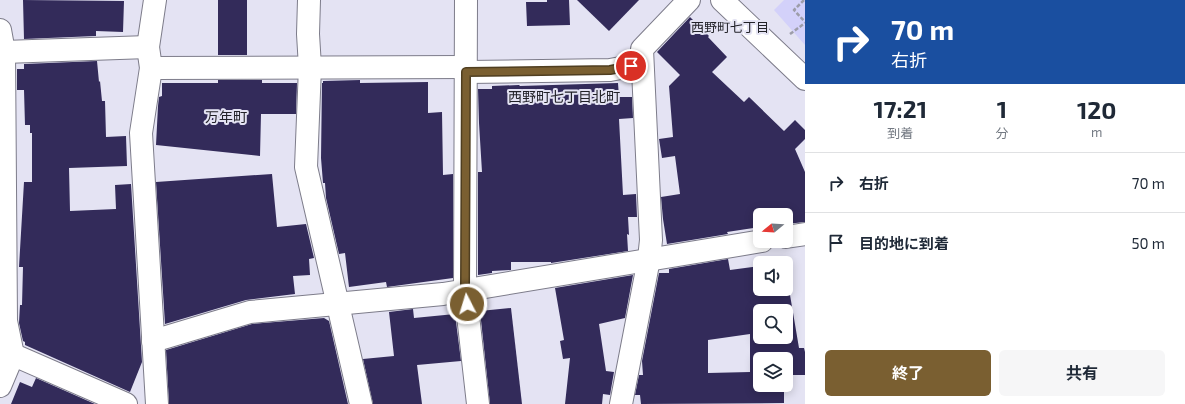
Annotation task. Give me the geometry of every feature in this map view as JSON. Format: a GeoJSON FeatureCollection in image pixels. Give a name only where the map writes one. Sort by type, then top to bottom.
{"type":"FeatureCollection","features":[{"type":"Feature","properties":{"kind":"street"},"geometry":{"type":"LineString","coordinates":[[155,0],[141,133],[157,404]]}},
{"type":"Feature","properties":{"kind":"street"},"geometry":{"type":"LineString","coordinates":[[309,0],[308,34],[310,68],[306,167],[336,303],[361,404]]}},
{"type":"Feature","properties":{"kind":"street"},"geometry":{"type":"LineString","coordinates":[[466,0],[465,289],[478,404]]}},
{"type":"Feature","properties":{"kind":"street"},"geometry":{"type":"LineString","coordinates":[[621,404],[649,260],[651,240],[642,49],[688,0]]}},
{"type":"Feature","properties":{"kind":"street"},"geometry":{"type":"LineString","coordinates":[[722,0],[805,79]]}},
{"type":"Feature","properties":{"kind":"street"},"geometry":{"type":"LineString","coordinates":[[0,30],[4,52],[7,352],[0,386]]}},
{"type":"Feature","properties":{"kind":"street"},"geometry":{"type":"LineString","coordinates":[[4,52],[149,58],[310,68],[610,70],[642,64]]}},
{"type":"Feature","properties":{"kind":"street"},"geometry":{"type":"LineString","coordinates":[[793,236],[805,234]]}},
{"type":"Feature","properties":{"kind":"street"},"geometry":{"type":"LineString","coordinates":[[153,341],[250,312],[443,294],[465,289],[753,243]]}},
{"type":"Feature","properties":{"kind":"street"},"geometry":{"type":"LineString","coordinates":[[7,352],[126,404]]}},
{"type":"Feature","properties":{"kind":"path"},"geometry":{"type":"LineString","coordinates":[[804,0],[794,10],[805,22]]}},
{"type":"Feature","properties":{"kind":"shaded area"},"geometry":{"type":"Polygon","coordinates":[[[784,0],[805,0],[805,45],[774,10],[784,0]]]}},
{"type":"Feature","properties":{"kind":"building"},"geometry":{"type":"Polygon","coordinates":[[[23,0],[124,1],[123,32],[96,31],[96,36],[24,39],[23,0]]]}},
{"type":"Feature","properties":{"kind":"building"},"geometry":{"type":"Polygon","coordinates":[[[218,0],[247,0],[247,55],[218,55],[218,0]]]}},
{"type":"Feature","properties":{"kind":"building"},"geometry":{"type":"Polygon","coordinates":[[[547,0],[569,0],[570,25],[527,26],[526,2],[547,2],[547,0]]]}},
{"type":"Feature","properties":{"kind":"building"},"geometry":{"type":"Polygon","coordinates":[[[577,0],[639,0],[609,31],[577,0]]]}},
{"type":"Feature","properties":{"kind":"building"},"geometry":{"type":"Polygon","coordinates":[[[690,17],[727,57],[712,72],[744,102],[749,97],[784,131],[795,120],[805,130],[805,139],[795,149],[805,172],[805,222],[793,223],[793,208],[753,208],[753,228],[727,232],[728,234],[667,244],[661,197],[680,194],[675,156],[662,158],[659,139],[673,137],[669,86],[680,75],[657,52],[690,17]]]}},
{"type":"Feature","properties":{"kind":"building"},"geometry":{"type":"Polygon","coordinates":[[[97,61],[102,101],[105,101],[106,137],[126,136],[127,166],[69,168],[70,211],[116,209],[115,185],[131,184],[142,362],[130,392],[25,345],[19,323],[20,305],[22,305],[23,267],[19,267],[24,182],[32,182],[32,133],[30,133],[30,125],[25,125],[24,90],[17,90],[17,69],[24,69],[24,64],[97,61]]]}},
{"type":"Feature","properties":{"kind":"building"},"geometry":{"type":"Polygon","coordinates":[[[218,80],[262,80],[262,83],[297,83],[296,114],[261,114],[260,156],[156,145],[158,106],[159,97],[162,96],[162,83],[218,83],[218,80]]]}},
{"type":"Feature","properties":{"kind":"building"},"geometry":{"type":"Polygon","coordinates":[[[360,80],[360,83],[428,82],[428,113],[442,112],[443,175],[453,174],[453,278],[387,287],[386,282],[349,287],[345,253],[339,254],[326,198],[325,183],[323,183],[321,158],[322,83],[323,81],[360,80]]]}},
{"type":"Feature","properties":{"kind":"building"},"geometry":{"type":"Polygon","coordinates":[[[618,83],[619,97],[632,97],[633,118],[619,119],[623,195],[636,194],[637,217],[628,217],[628,251],[551,263],[511,262],[511,270],[492,271],[492,273],[478,275],[478,172],[482,172],[478,89],[492,89],[492,86],[618,83]]]}},
{"type":"Feature","properties":{"kind":"building"},"geometry":{"type":"Polygon","coordinates":[[[272,174],[277,227],[306,224],[314,258],[309,259],[310,275],[293,276],[295,294],[246,300],[165,324],[156,182],[272,174]]]}},
{"type":"Feature","properties":{"kind":"building"},"geometry":{"type":"Polygon","coordinates":[[[728,259],[730,270],[753,267],[753,296],[790,296],[792,304],[753,304],[753,344],[793,344],[793,313],[799,348],[804,348],[805,352],[805,375],[793,375],[793,352],[753,352],[753,392],[784,392],[784,403],[641,404],[640,395],[635,395],[639,375],[643,375],[642,361],[659,273],[669,273],[669,269],[728,259]],[[750,334],[708,340],[708,373],[750,372],[750,334]]]}},
{"type":"Feature","properties":{"kind":"building"},"geometry":{"type":"Polygon","coordinates":[[[633,275],[625,318],[599,324],[606,371],[614,372],[610,395],[603,394],[602,404],[565,404],[570,358],[563,359],[560,341],[564,340],[555,288],[633,275]]]}},
{"type":"Feature","properties":{"kind":"building"},"geometry":{"type":"Polygon","coordinates":[[[511,308],[522,404],[490,404],[480,311],[511,308]]]}},
{"type":"Feature","properties":{"kind":"building"},"geometry":{"type":"Polygon","coordinates":[[[413,309],[414,318],[455,314],[461,361],[417,365],[422,404],[373,404],[363,359],[394,356],[389,312],[413,309]]]}},
{"type":"Feature","properties":{"kind":"building"},"geometry":{"type":"Polygon","coordinates":[[[324,318],[329,321],[348,404],[169,404],[166,350],[252,324],[324,318]]]}},
{"type":"Feature","properties":{"kind":"building"},"geometry":{"type":"Polygon","coordinates":[[[36,378],[95,404],[11,404],[20,382],[32,387],[36,378]]]}},
{"type":"Feature","properties":{"kind":"district","name":"西野町七丁目"},"geometry":{"type":"Point","coordinates":[730,27]}},
{"type":"Feature","properties":{"kind":"district","name":"西野町七丁目北町"},"geometry":{"type":"Point","coordinates":[564,97]}},
{"type":"Feature","properties":{"kind":"district","name":"万年町"},"geometry":{"type":"Point","coordinates":[226,117]}},
{"type":"Feature","properties":{"kind":"route"},"geometry":{"type":"LineString","coordinates":[[467,304],[465,289],[466,72],[610,70],[631,66]]}}]}
